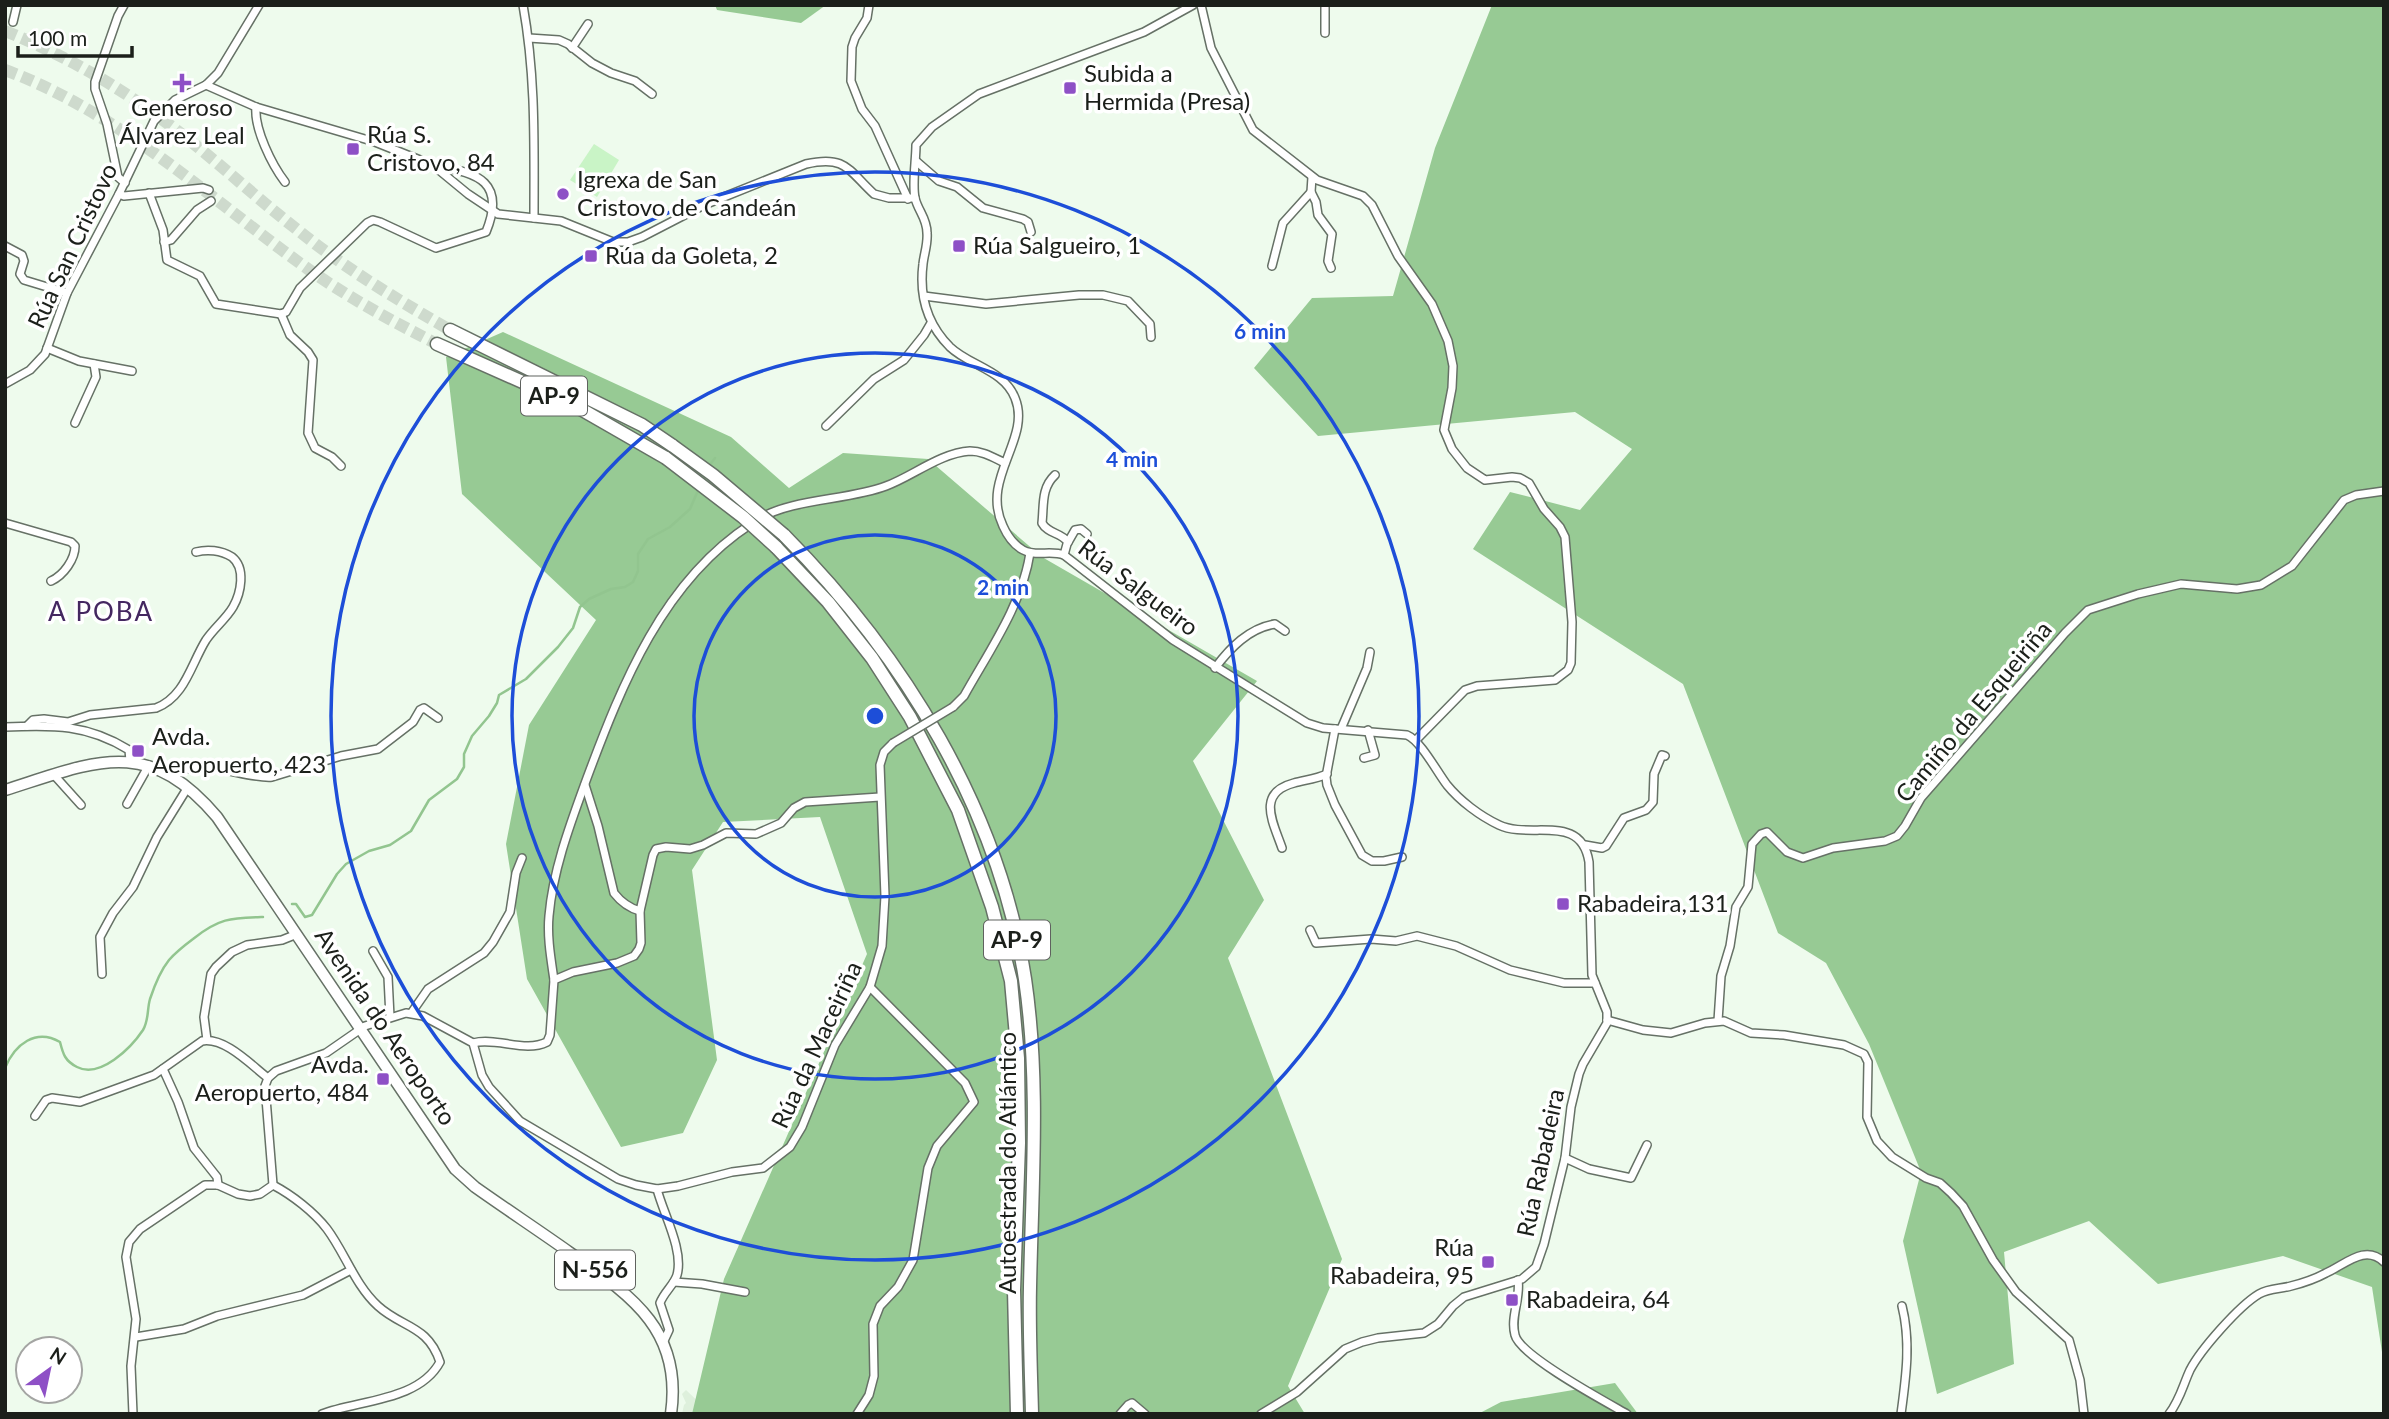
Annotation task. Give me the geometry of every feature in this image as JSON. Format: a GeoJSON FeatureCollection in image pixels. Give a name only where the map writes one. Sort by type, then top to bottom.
{"type":"FeatureCollection","features":[{"type":"Feature","properties":{"kind":"highway","name":"Autoestrada do Atlántico"},"geometry":{"type":"LineString","coordinates":[[450,330],[642,425],[713,475],[784,535],[846,602],[878,643],[923,710],[974,804],[1010,903],[1025,981],[1031,1058],[1033,1146],[1030,1291],[1032,1414]]}},
{"type":"Feature","properties":{"kind":"highway","name":"Autoestrada do Atlántico"},"geometry":{"type":"LineString","coordinates":[[437,344],[572,404],[666,458],[705,486],[776,547],[835,611],[872,659],[910,717],[958,810],[992,907],[1011,981],[1018,1058],[1019,1143],[1014,1290],[1017,1414]]}},
{"type":"Feature","properties":{"kind":"main road","name":"Avenida do Aeroporto"},"geometry":{"type":"LineString","coordinates":[[5,790],[99,763],[130,761],[149,765],[188,786],[217,817],[461,1175],[628,1295],[651,1320],[671,1366],[671,1414]]}},
{"type":"Feature","properties":{"kind":"street"},"geometry":{"type":"LineString","coordinates":[[13,22],[17,5]]}},
{"type":"Feature","properties":{"kind":"street"},"geometry":{"type":"LineString","coordinates":[[124,5],[95,82],[95,89],[107,124],[118,177],[124,183]]}},
{"type":"Feature","properties":{"kind":"street"},"geometry":{"type":"LineString","coordinates":[[259,5],[233,51],[218,73],[205,85],[256,107],[375,142],[434,166],[492,211],[503,216],[571,225],[613,242],[628,242],[714,201],[822,160],[846,165],[880,197],[912,199]]}},
{"type":"Feature","properties":{"kind":"street"},"geometry":{"type":"LineString","coordinates":[[523,5],[535,97],[534,218]]}},
{"type":"Feature","properties":{"kind":"street"},"geometry":{"type":"LineString","coordinates":[[869,5],[867,18],[852,47],[851,81],[862,109],[885,146],[890,162],[925,218],[927,231],[923,262],[924,296],[931,323],[957,353],[1004,381],[1014,394],[1018,410],[1017,428],[997,491],[999,517],[1014,543],[1030,553]]}},
{"type":"Feature","properties":{"kind":"street"},"geometry":{"type":"LineString","coordinates":[[912,199],[916,145],[932,127],[979,94],[1144,32],[1194,5]]}},
{"type":"Feature","properties":{"kind":"street"},"geometry":{"type":"LineString","coordinates":[[1201,5],[1211,48],[1253,130],[1312,177],[1363,196],[1372,205],[1398,256],[1432,304],[1448,341],[1453,366],[1444,430],[1452,449],[1467,468],[1485,480],[1512,477],[1529,483],[1565,537],[1572,622],[1572,663],[1568,670],[1555,680],[1477,686],[1465,690],[1416,740],[1450,789],[1474,810],[1492,821],[1509,828],[1565,832],[1573,834],[1583,843],[1602,848],[1624,818],[1649,807],[1653,802],[1654,774],[1662,755],[1665,757]]}},
{"type":"Feature","properties":{"kind":"street"},"geometry":{"type":"LineString","coordinates":[[1325,5],[1325,33]]}},
{"type":"Feature","properties":{"kind":"street"},"geometry":{"type":"LineString","coordinates":[[572,48],[588,24]]}},
{"type":"Feature","properties":{"kind":"street"},"geometry":{"type":"LineString","coordinates":[[529,38],[559,40],[592,63],[635,81],[652,94]]}},
{"type":"Feature","properties":{"kind":"street","name":"Rúa San Cristovo"},"geometry":{"type":"LineString","coordinates":[[5,384],[36,366],[47,348],[67,293],[119,194],[142,143],[159,115],[175,100],[205,85]]}},
{"type":"Feature","properties":{"kind":"street"},"geometry":{"type":"LineString","coordinates":[[256,107],[255,116],[274,168],[285,182]]}},
{"type":"Feature","properties":{"kind":"street"},"geometry":{"type":"LineString","coordinates":[[916,162],[939,181],[957,187],[983,208],[1028,222],[1031,232]]}},
{"type":"Feature","properties":{"kind":"street"},"geometry":{"type":"LineString","coordinates":[[149,194],[163,230],[167,260],[200,276],[216,304],[281,314],[289,309],[300,288],[373,220],[436,248],[486,232],[495,204],[491,191],[480,179],[452,168],[434,166]]}},
{"type":"Feature","properties":{"kind":"street"},"geometry":{"type":"LineString","coordinates":[[1312,177],[1311,192],[1317,202],[1318,215],[1332,234],[1328,261],[1331,268]]}},
{"type":"Feature","properties":{"kind":"street"},"geometry":{"type":"LineString","coordinates":[[119,194],[124,196],[203,188],[209,190]]}},
{"type":"Feature","properties":{"kind":"street"},"geometry":{"type":"LineString","coordinates":[[1272,266],[1283,223],[1311,192]]}},
{"type":"Feature","properties":{"kind":"street"},"geometry":{"type":"LineString","coordinates":[[164,242],[171,240],[197,210],[211,201]]}},
{"type":"Feature","properties":{"kind":"street"},"geometry":{"type":"LineString","coordinates":[[5,246],[22,255],[24,261],[20,274],[24,280],[67,293]]}},
{"type":"Feature","properties":{"kind":"street"},"geometry":{"type":"LineString","coordinates":[[924,296],[986,304],[1079,295],[1116,297],[1128,302],[1150,324],[1151,338]]}},
{"type":"Feature","properties":{"kind":"street"},"geometry":{"type":"LineString","coordinates":[[281,314],[290,335],[313,360],[307,420],[311,442],[315,448],[332,457],[341,466]]}},
{"type":"Feature","properties":{"kind":"street"},"geometry":{"type":"LineString","coordinates":[[826,426],[873,379],[904,360],[931,323]]}},
{"type":"Feature","properties":{"kind":"street"},"geometry":{"type":"LineString","coordinates":[[47,348],[79,361],[132,371]]}},
{"type":"Feature","properties":{"kind":"street"},"geometry":{"type":"LineString","coordinates":[[75,424],[96,377],[93,364]]}},
{"type":"Feature","properties":{"kind":"street"},"geometry":{"type":"LineString","coordinates":[[273,1185],[265,1086],[268,1078],[276,1071],[326,1053],[372,1023],[412,1012],[473,1043],[495,1041],[540,1046],[547,1042],[550,1035],[554,980],[549,914],[568,830],[612,712],[642,646],[712,553],[768,513],[887,486],[968,451],[981,452],[1005,463]]}},
{"type":"Feature","properties":{"kind":"street"},"geometry":{"type":"LineString","coordinates":[[1055,475],[1048,482],[1043,494],[1042,523],[1047,530],[1063,536],[1068,542]]}},
{"type":"Feature","properties":{"kind":"street","name":"Camiño da Esqueiriña"},"geometry":{"type":"LineString","coordinates":[[1718,1021],[1721,976],[1730,946],[1736,907],[1748,887],[1752,844],[1761,834],[1767,832],[1787,852],[1803,858],[1833,848],[1885,841],[1897,836],[1906,826],[1921,799],[2088,610],[2181,584],[2236,589],[2262,585],[2292,566],[2344,500],[2356,495],[2384,491]]}},
{"type":"Feature","properties":{"kind":"street"},"geometry":{"type":"LineString","coordinates":[[5,523],[75,545],[72,559],[61,575],[51,581]]}},
{"type":"Feature","properties":{"kind":"street"},"geometry":{"type":"LineString","coordinates":[[1064,555],[1075,530],[1087,534]]}},
{"type":"Feature","properties":{"kind":"street"},"geometry":{"type":"LineString","coordinates":[[27,726],[33,720],[68,722],[90,715],[156,708],[165,705],[175,695],[214,628],[233,606],[241,578],[240,566],[234,558],[223,552],[196,552]]}},
{"type":"Feature","properties":{"kind":"street","name":"Rúa Salgueiro"},"geometry":{"type":"LineString","coordinates":[[1030,553],[1053,552],[1064,555],[1155,627],[1215,668],[1254,689],[1288,714],[1307,723],[1338,729],[1407,735],[1416,740]]}},
{"type":"Feature","properties":{"kind":"street","name":"Rúa da Maceiriña"},"geometry":{"type":"LineString","coordinates":[[473,1043],[482,1075],[489,1087],[520,1121],[618,1179],[636,1185],[657,1189],[732,1171],[763,1168],[790,1147],[802,1127],[835,1045],[870,988],[882,946],[885,920],[880,765],[884,752],[893,743],[953,707],[964,696],[1016,602],[1027,575],[1030,553]]}},
{"type":"Feature","properties":{"kind":"street"},"geometry":{"type":"LineString","coordinates":[[1215,668],[1228,650],[1244,637],[1275,624],[1285,631]]}},
{"type":"Feature","properties":{"kind":"street"},"geometry":{"type":"LineString","coordinates":[[1370,652],[1367,668],[1338,729],[1327,774],[1327,785],[1335,806],[1362,855],[1372,861],[1402,857]]}},
{"type":"Feature","properties":{"kind":"street"},"geometry":{"type":"LineString","coordinates":[[174,777],[177,772],[201,768],[231,769],[261,778],[272,776],[341,756],[378,749],[413,722],[424,708],[438,718]]}},
{"type":"Feature","properties":{"kind":"street"},"geometry":{"type":"LineString","coordinates":[[5,727],[41,724],[98,733],[129,750],[130,761]]}},
{"type":"Feature","properties":{"kind":"street"},"geometry":{"type":"LineString","coordinates":[[1364,758],[1375,754],[1368,730]]}},
{"type":"Feature","properties":{"kind":"street"},"geometry":{"type":"LineString","coordinates":[[127,804],[149,765]]}},
{"type":"Feature","properties":{"kind":"street"},"geometry":{"type":"LineString","coordinates":[[1282,849],[1269,806],[1272,796],[1277,790],[1290,784],[1327,774]]}},
{"type":"Feature","properties":{"kind":"street"},"geometry":{"type":"LineString","coordinates":[[54,775],[81,805]]}},
{"type":"Feature","properties":{"kind":"street"},"geometry":{"type":"LineString","coordinates":[[584,785],[598,826],[614,892],[620,901],[640,911]]}},
{"type":"Feature","properties":{"kind":"street"},"geometry":{"type":"LineString","coordinates":[[102,974],[100,937],[113,913],[133,887],[157,837],[188,786]]}},
{"type":"Feature","properties":{"kind":"street"},"geometry":{"type":"LineString","coordinates":[[554,980],[573,972],[617,963],[634,956],[641,943],[640,911],[656,849],[690,849],[726,833],[756,834],[781,822],[794,808],[805,802],[880,797]]}},
{"type":"Feature","properties":{"kind":"street"},"geometry":{"type":"LineString","coordinates":[[1583,843],[1589,862],[1591,965],[1607,1012],[1607,1020],[1643,1030],[1671,1033],[1718,1021],[1751,1033],[1784,1035],[1844,1045],[1864,1054],[1868,1062],[1867,1117],[1877,1141],[1892,1157],[1926,1178],[1940,1183],[1951,1193],[1963,1206],[1993,1260],[2017,1292],[2069,1340],[2080,1380],[2084,1414]]}},
{"type":"Feature","properties":{"kind":"street"},"geometry":{"type":"LineString","coordinates":[[412,1012],[428,989],[484,953],[493,943],[510,912],[516,873],[522,858]]}},
{"type":"Feature","properties":{"kind":"street"},"geometry":{"type":"LineString","coordinates":[[1310,930],[1316,943],[1371,939],[1396,941],[1417,936],[1456,946],[1510,970],[1563,983],[1595,983]]}},
{"type":"Feature","properties":{"kind":"street"},"geometry":{"type":"LineString","coordinates":[[207,1040],[204,1017],[211,974],[216,967],[232,953],[247,945],[282,940],[297,934]]}},
{"type":"Feature","properties":{"kind":"street"},"geometry":{"type":"LineString","coordinates":[[373,951],[388,977],[390,1017]]}},
{"type":"Feature","properties":{"kind":"street"},"geometry":{"type":"LineString","coordinates":[[857,1414],[869,1395],[874,1376],[873,1324],[880,1306],[898,1287],[913,1260],[928,1168],[937,1146],[974,1102],[965,1083],[870,988]]}},
{"type":"Feature","properties":{"kind":"street","name":"Rúa Rabadeira"},"geometry":{"type":"LineString","coordinates":[[1518,1280],[1528,1276],[1539,1260],[1565,1157],[1571,1107],[1579,1074],[1607,1020]]}},
{"type":"Feature","properties":{"kind":"street"},"geometry":{"type":"LineString","coordinates":[[35,1116],[46,1100],[52,1098],[80,1102],[154,1075],[207,1040],[227,1047],[268,1078]]}},
{"type":"Feature","properties":{"kind":"street"},"geometry":{"type":"LineString","coordinates":[[163,1069],[194,1148],[217,1177],[218,1185]]}},
{"type":"Feature","properties":{"kind":"street"},"geometry":{"type":"LineString","coordinates":[[1565,1157],[1589,1169],[1631,1178],[1647,1145]]}},
{"type":"Feature","properties":{"kind":"street"},"geometry":{"type":"LineString","coordinates":[[133,1414],[131,1366],[136,1319],[126,1257],[129,1242],[140,1229],[205,1185],[218,1185],[250,1196],[260,1194],[273,1185]]}},
{"type":"Feature","properties":{"kind":"street"},"geometry":{"type":"LineString","coordinates":[[273,1185],[282,1189],[316,1217],[328,1230],[368,1295],[379,1307],[425,1336],[440,1362],[432,1373],[412,1388],[322,1414]]}},
{"type":"Feature","properties":{"kind":"street"},"geometry":{"type":"LineString","coordinates":[[657,1189],[675,1244],[678,1269],[674,1282],[663,1294],[660,1303],[670,1330],[663,1343]]}},
{"type":"Feature","properties":{"kind":"street"},"geometry":{"type":"LineString","coordinates":[[2169,1414],[2180,1396],[2191,1367],[2251,1299],[2268,1290],[2288,1287],[2322,1275],[2365,1253],[2371,1253],[2384,1262]]}},
{"type":"Feature","properties":{"kind":"street"},"geometry":{"type":"LineString","coordinates":[[136,1337],[184,1329],[217,1316],[303,1295],[352,1270]]}},
{"type":"Feature","properties":{"kind":"street"},"geometry":{"type":"LineString","coordinates":[[1261,1414],[1297,1392],[1345,1349],[1370,1340],[1424,1333],[1438,1324],[1464,1297],[1518,1280],[1514,1328],[1518,1343],[1582,1389],[1627,1414]]}},
{"type":"Feature","properties":{"kind":"street"},"geometry":{"type":"LineString","coordinates":[[674,1282],[745,1292]]}},
{"type":"Feature","properties":{"kind":"street"},"geometry":{"type":"LineString","coordinates":[[1900,1414],[1907,1371],[1907,1327],[1902,1306]]}},
{"type":"Feature","properties":{"kind":"street"},"geometry":{"type":"LineString","coordinates":[[1120,1414],[1132,1403],[1145,1414]]}},
{"type":"Feature","properties":{"kind":"shaded area"},"geometry":{"type":"Polygon","coordinates":[[[686,1390],[712,1414],[682,1414],[686,1403],[682,1394],[686,1390]]]}},
{"type":"Feature","properties":{"kind":"green space"},"geometry":{"type":"Polygon","coordinates":[[[715,5],[826,5],[801,23],[717,10],[715,5]]]}},
{"type":"Feature","properties":{"kind":"green space"},"geometry":{"type":"Polygon","coordinates":[[[1492,5],[2384,5],[2384,1365],[2372,1287],[2283,1256],[2158,1284],[2089,1221],[2004,1252],[2014,1364],[1937,1394],[1903,1241],[1921,1172],[1869,1044],[1826,963],[1778,933],[1683,684],[1473,549],[1510,492],[1580,510],[1632,449],[1575,412],[1318,436],[1254,368],[1312,298],[1393,296],[1435,148],[1492,5]]]}},
{"type":"Feature","properties":{"kind":"green space"},"geometry":{"type":"Polygon","coordinates":[[[594,144],[619,160],[597,197],[570,180],[594,144]]]}},
{"type":"Feature","properties":{"kind":"green space"},"geometry":{"type":"Polygon","coordinates":[[[503,332],[731,437],[789,488],[843,453],[928,459],[1042,557],[1257,681],[1193,761],[1264,900],[1228,958],[1342,1259],[1288,1386],[1305,1414],[692,1414],[724,1279],[867,954],[820,817],[723,822],[692,870],[717,1060],[683,1133],[621,1147],[527,979],[506,844],[529,725],[596,620],[462,494],[446,357],[503,332]]]}},
{"type":"Feature","properties":{"kind":"green space"},"geometry":{"type":"Polygon","coordinates":[[[1615,1383],[1638,1414],[1478,1414],[1501,1402],[1615,1383]]]}},
{"type":"Feature","properties":{"kind":"waterway"},"geometry":{"type":"LineString","coordinates":[[709,466],[715,458]]}},
{"type":"Feature","properties":{"kind":"waterway"},"geometry":{"type":"LineString","coordinates":[[292,904],[296,904],[305,917],[312,915],[346,864],[369,851],[390,845],[411,831],[429,800],[457,779],[464,767],[464,754],[472,736],[489,716],[499,695],[526,679],[558,647],[573,628],[580,607],[589,599],[633,582],[638,571],[638,554],[648,539],[670,527],[690,509],[699,488]]}},
{"type":"Feature","properties":{"kind":"waterway"},"geometry":{"type":"LineString","coordinates":[[5,1068],[20,1046],[27,1041],[43,1037],[60,1042],[65,1057],[77,1067],[86,1070],[114,1060],[143,1030],[156,984],[166,964],[175,954],[218,923],[263,917]]}},
{"type":"Feature","properties":{"kind":"tunnel"},"geometry":{"type":"LineString","coordinates":[[5,31],[70,61],[132,98],[335,258],[450,330]]}},
{"type":"Feature","properties":{"kind":"tunnel"},"geometry":{"type":"LineString","coordinates":[[5,70],[47,88],[125,133],[323,280],[437,344]]}},
{"type":"Feature","properties":{"kind":"place","name":"Generoso Álvarez Leal"},"geometry":{"type":"Point","coordinates":[182,83]}},
{"type":"Feature","properties":{"kind":"place","name":"Subida a Hermida (Presa)"},"geometry":{"type":"Point","coordinates":[1070,88]}},
{"type":"Feature","properties":{"kind":"place","name":"Rúa S. Cristovo, 84"},"geometry":{"type":"Point","coordinates":[353,149]}},
{"type":"Feature","properties":{"kind":"place","name":"Igrexa de San Cristovo de Candeán"},"geometry":{"type":"Point","coordinates":[563,194]}},
{"type":"Feature","properties":{"kind":"place","name":"Rúa Salgueiro, 1"},"geometry":{"type":"Point","coordinates":[959,246]}},
{"type":"Feature","properties":{"kind":"place","name":"Rúa da Goleta, 2"},"geometry":{"type":"Point","coordinates":[591,256]}},
{"type":"Feature","properties":{"kind":"place","name":"Avda. Aeropuerto, 423"},"geometry":{"type":"Point","coordinates":[138,751]}},
{"type":"Feature","properties":{"kind":"place","name":"Rabadeira,131"},"geometry":{"type":"Point","coordinates":[1563,904]}},
{"type":"Feature","properties":{"kind":"place","name":"Avda. Aeropuerto, 484"},"geometry":{"type":"Point","coordinates":[383,1079]}},
{"type":"Feature","properties":{"kind":"place","name":"Rúa Rabadeira, 95"},"geometry":{"type":"Point","coordinates":[1488,1262]}},
{"type":"Feature","properties":{"kind":"place","name":"Rabadeira, 64"},"geometry":{"type":"Point","coordinates":[1512,1300]}},
{"type":"Feature","properties":{"kind":"district","name":"A POBA"},"geometry":{"type":"Point","coordinates":[101,612]}}]}
